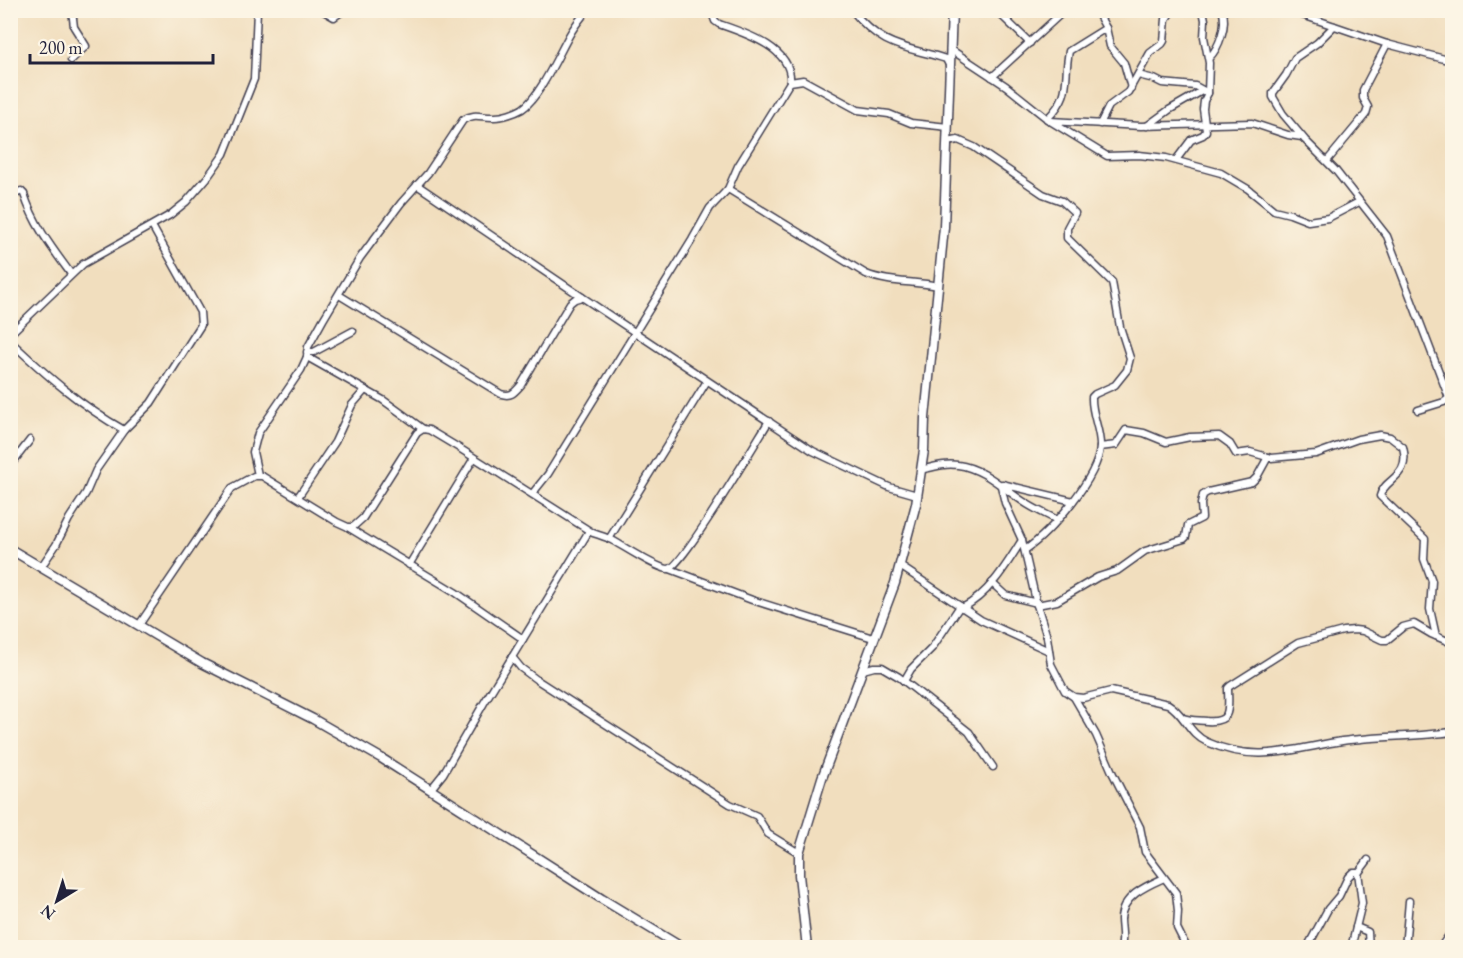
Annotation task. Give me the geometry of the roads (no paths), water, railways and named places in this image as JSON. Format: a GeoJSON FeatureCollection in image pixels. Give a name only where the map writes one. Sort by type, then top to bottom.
{"type":"FeatureCollection","features":[{"type":"Feature","properties":{"kind":"street"},"geometry":{"type":"LineString","coordinates":[[71,60],[86,46],[74,27],[72,10]]}},
{"type":"Feature","properties":{"kind":"street"},"geometry":{"type":"LineString","coordinates":[[10,334],[71,274],[93,257],[152,226],[186,202],[224,154],[254,79],[257,10]]}},
{"type":"Feature","properties":{"kind":"street"},"geometry":{"type":"LineString","coordinates":[[322,10],[334,17],[344,10]]}},
{"type":"Feature","properties":{"kind":"street"},"geometry":{"type":"LineString","coordinates":[[523,639],[455,592],[258,475],[253,452],[258,433],[292,386],[312,339],[360,258],[401,203],[428,173],[463,120],[469,116],[478,115],[496,117],[517,111],[525,106],[548,75],[571,32],[586,10]]}},
{"type":"Feature","properties":{"kind":"street"},"geometry":{"type":"LineString","coordinates":[[532,494],[548,474],[710,208],[728,189],[738,166],[790,82],[789,69],[770,46],[759,39],[719,24],[715,21],[711,10]]}},
{"type":"Feature","properties":{"kind":"street"},"geometry":{"type":"LineString","coordinates":[[852,10],[871,31],[890,44],[946,59],[949,64]]}},
{"type":"Feature","properties":{"kind":"street"},"geometry":{"type":"LineString","coordinates":[[807,948],[799,875],[799,853],[822,778],[895,583],[921,470],[944,227],[952,10]]}},
{"type":"Feature","properties":{"kind":"street"},"geometry":{"type":"LineString","coordinates":[[996,10],[1005,14],[1029,43]]}},
{"type":"Feature","properties":{"kind":"street"},"geometry":{"type":"LineString","coordinates":[[992,77],[1065,10]]}},
{"type":"Feature","properties":{"kind":"street"},"geometry":{"type":"LineString","coordinates":[[1096,10],[1106,28],[1110,46],[1125,66],[1131,88]]}},
{"type":"Feature","properties":{"kind":"street"},"geometry":{"type":"LineString","coordinates":[[1100,124],[1112,102],[1125,96],[1150,53],[1164,41],[1165,24],[1172,10]]}},
{"type":"Feature","properties":{"kind":"street"},"geometry":{"type":"LineString","coordinates":[[1176,160],[1191,140],[1205,134],[1203,109],[1209,58],[1204,37],[1203,10]]}},
{"type":"Feature","properties":{"kind":"street"},"geometry":{"type":"LineString","coordinates":[[1209,58],[1225,21],[1222,10]]}},
{"type":"Feature","properties":{"kind":"street"},"geometry":{"type":"LineString","coordinates":[[1288,10],[1388,44],[1452,60]]}},
{"type":"Feature","properties":{"kind":"street"},"geometry":{"type":"LineString","coordinates":[[1334,26],[1317,43],[1298,54],[1273,93],[1273,97],[1283,114],[1302,137],[1327,161],[1389,241],[1449,398],[1418,410]]}},
{"type":"Feature","properties":{"kind":"street"},"geometry":{"type":"LineString","coordinates":[[1049,120],[1066,91],[1069,51],[1106,28]]}},
{"type":"Feature","properties":{"kind":"street"},"geometry":{"type":"LineString","coordinates":[[1327,161],[1366,114],[1368,107],[1363,98],[1363,90],[1388,44]]}},
{"type":"Feature","properties":{"kind":"street"},"geometry":{"type":"LineString","coordinates":[[950,49],[1049,120],[1110,157],[1139,155],[1176,160],[1226,175],[1274,210],[1308,221],[1328,218],[1359,202]]}},
{"type":"Feature","properties":{"kind":"street"},"geometry":{"type":"LineString","coordinates":[[1138,75],[1162,83],[1195,86],[1205,92]]}},
{"type":"Feature","properties":{"kind":"street"},"geometry":{"type":"LineString","coordinates":[[790,82],[803,80],[858,110],[889,114],[911,123],[948,127]]}},
{"type":"Feature","properties":{"kind":"street"},"geometry":{"type":"LineString","coordinates":[[1147,126],[1169,110],[1205,92]]}},
{"type":"Feature","properties":{"kind":"street"},"geometry":{"type":"LineString","coordinates":[[1049,120],[1147,126],[1252,123],[1288,135],[1302,137]]}},
{"type":"Feature","properties":{"kind":"street"},"geometry":{"type":"LineString","coordinates":[[948,142],[958,140],[966,142],[1043,194],[1062,201],[1070,208],[1075,215],[1067,228],[1067,238],[1112,282],[1120,327],[1130,358],[1127,370],[1115,385],[1092,397],[1100,447],[1088,479],[1057,520],[1025,550]]}},
{"type":"Feature","properties":{"kind":"street"},"geometry":{"type":"LineString","coordinates":[[417,185],[822,456],[856,469],[890,487],[917,495]]}},
{"type":"Feature","properties":{"kind":"street"},"geometry":{"type":"LineString","coordinates":[[728,189],[866,274],[883,280],[917,281],[938,286]]}},
{"type":"Feature","properties":{"kind":"street"},"geometry":{"type":"LineString","coordinates":[[10,197],[17,192],[22,192],[33,219],[71,274]]}},
{"type":"Feature","properties":{"kind":"street"},"geometry":{"type":"LineString","coordinates":[[41,567],[86,493],[96,470],[124,430],[155,397],[194,337],[202,319],[173,261],[152,226]]}},
{"type":"Feature","properties":{"kind":"street"},"geometry":{"type":"LineString","coordinates":[[339,295],[501,394],[508,396],[514,394],[570,303],[582,297]]}},
{"type":"Feature","properties":{"kind":"street"},"geometry":{"type":"LineString","coordinates":[[307,355],[353,331]]}},
{"type":"Feature","properties":{"kind":"street"},"geometry":{"type":"LineString","coordinates":[[10,341],[73,398],[93,413],[124,430]]}},
{"type":"Feature","properties":{"kind":"street"},"geometry":{"type":"LineString","coordinates":[[307,355],[383,400],[423,429],[429,430],[589,531],[669,569],[775,607],[873,638]]}},
{"type":"Feature","properties":{"kind":"street"},"geometry":{"type":"LineString","coordinates":[[609,539],[707,381]]}},
{"type":"Feature","properties":{"kind":"street"},"geometry":{"type":"LineString","coordinates":[[298,497],[335,442],[352,405],[365,390]]}},
{"type":"Feature","properties":{"kind":"street"},"geometry":{"type":"LineString","coordinates":[[669,569],[674,567],[692,545],[769,421]]}},
{"type":"Feature","properties":{"kind":"street"},"geometry":{"type":"LineString","coordinates":[[348,527],[353,528],[363,518],[417,433],[423,429]]}},
{"type":"Feature","properties":{"kind":"street"},"geometry":{"type":"LineString","coordinates":[[1100,447],[1116,445],[1126,430],[1166,442],[1214,435],[1226,440],[1236,454],[1250,452],[1268,457],[1316,454],[1358,439],[1380,435],[1401,444],[1405,454],[1403,465],[1396,478],[1382,490],[1380,496],[1425,539],[1424,559],[1432,581],[1430,609],[1436,636]]}},
{"type":"Feature","properties":{"kind":"street"},"geometry":{"type":"LineString","coordinates":[[10,466],[30,440]]}},
{"type":"Feature","properties":{"kind":"street"},"geometry":{"type":"LineString","coordinates":[[992,583],[1005,595],[1037,604],[1057,602],[1098,577],[1117,571],[1146,551],[1184,540],[1188,525],[1202,518],[1203,495],[1252,482],[1268,457]]}},
{"type":"Feature","properties":{"kind":"street"},"geometry":{"type":"LineString","coordinates":[[409,565],[474,458]]}},
{"type":"Feature","properties":{"kind":"street"},"geometry":{"type":"LineString","coordinates":[[921,470],[942,465],[962,465],[1057,520]]}},
{"type":"Feature","properties":{"kind":"street"},"geometry":{"type":"LineString","coordinates":[[139,625],[230,490],[258,475]]}},
{"type":"Feature","properties":{"kind":"street"},"geometry":{"type":"LineString","coordinates":[[1000,485],[1073,501]]}},
{"type":"Feature","properties":{"kind":"street"},"geometry":{"type":"LineString","coordinates":[[1000,485],[1025,550],[1051,664],[1058,680],[1065,691],[1074,697],[1096,735],[1140,827],[1145,852],[1176,893],[1177,928],[1186,948]]}},
{"type":"Feature","properties":{"kind":"street"},"geometry":{"type":"LineString","coordinates":[[431,789],[444,774],[484,703],[589,531]]}},
{"type":"Feature","properties":{"kind":"street"},"geometry":{"type":"LineString","coordinates":[[904,681],[911,669],[932,648],[961,607],[974,601],[992,583],[1022,540]]}},
{"type":"Feature","properties":{"kind":"street"},"geometry":{"type":"LineString","coordinates":[[10,549],[202,663],[313,719],[431,789],[683,948]]}},
{"type":"Feature","properties":{"kind":"street"},"geometry":{"type":"LineString","coordinates":[[900,566],[961,607],[1007,633],[1049,651]]}},
{"type":"Feature","properties":{"kind":"street"},"geometry":{"type":"LineString","coordinates":[[1183,718],[1219,722],[1230,706],[1228,688],[1230,686],[1298,644],[1343,631],[1363,630],[1382,640],[1387,640],[1403,627],[1414,624],[1452,643]]}},
{"type":"Feature","properties":{"kind":"street"},"geometry":{"type":"LineString","coordinates":[[512,657],[521,668],[546,686],[730,804],[757,816],[768,834],[799,853]]}},
{"type":"Feature","properties":{"kind":"street"},"geometry":{"type":"LineString","coordinates":[[863,670],[882,667],[904,681],[969,732],[993,767]]}},
{"type":"Feature","properties":{"kind":"street"},"geometry":{"type":"LineString","coordinates":[[1074,697],[1087,698],[1111,691],[1168,704],[1177,709],[1195,735],[1205,741],[1241,753],[1263,754],[1342,742],[1452,732]]}},
{"type":"Feature","properties":{"kind":"street"},"geometry":{"type":"LineString","coordinates":[[1307,948],[1347,879],[1351,874],[1358,872],[1368,861]]}},
{"type":"Feature","properties":{"kind":"street"},"geometry":{"type":"LineString","coordinates":[[1351,948],[1362,903],[1358,872]]}},
{"type":"Feature","properties":{"kind":"street"},"geometry":{"type":"LineString","coordinates":[[1120,948],[1123,936],[1121,915],[1128,900],[1141,889],[1164,878]]}},
{"type":"Feature","properties":{"kind":"street"},"geometry":{"type":"LineString","coordinates":[[1405,948],[1409,901]]}},
{"type":"Feature","properties":{"kind":"street"},"geometry":{"type":"LineString","coordinates":[[1356,927],[1368,932],[1369,948]]}},
{"type":"Feature","properties":{"kind":"street"},"geometry":{"type":"LineString","coordinates":[[1440,948],[1452,931]]}}]}
